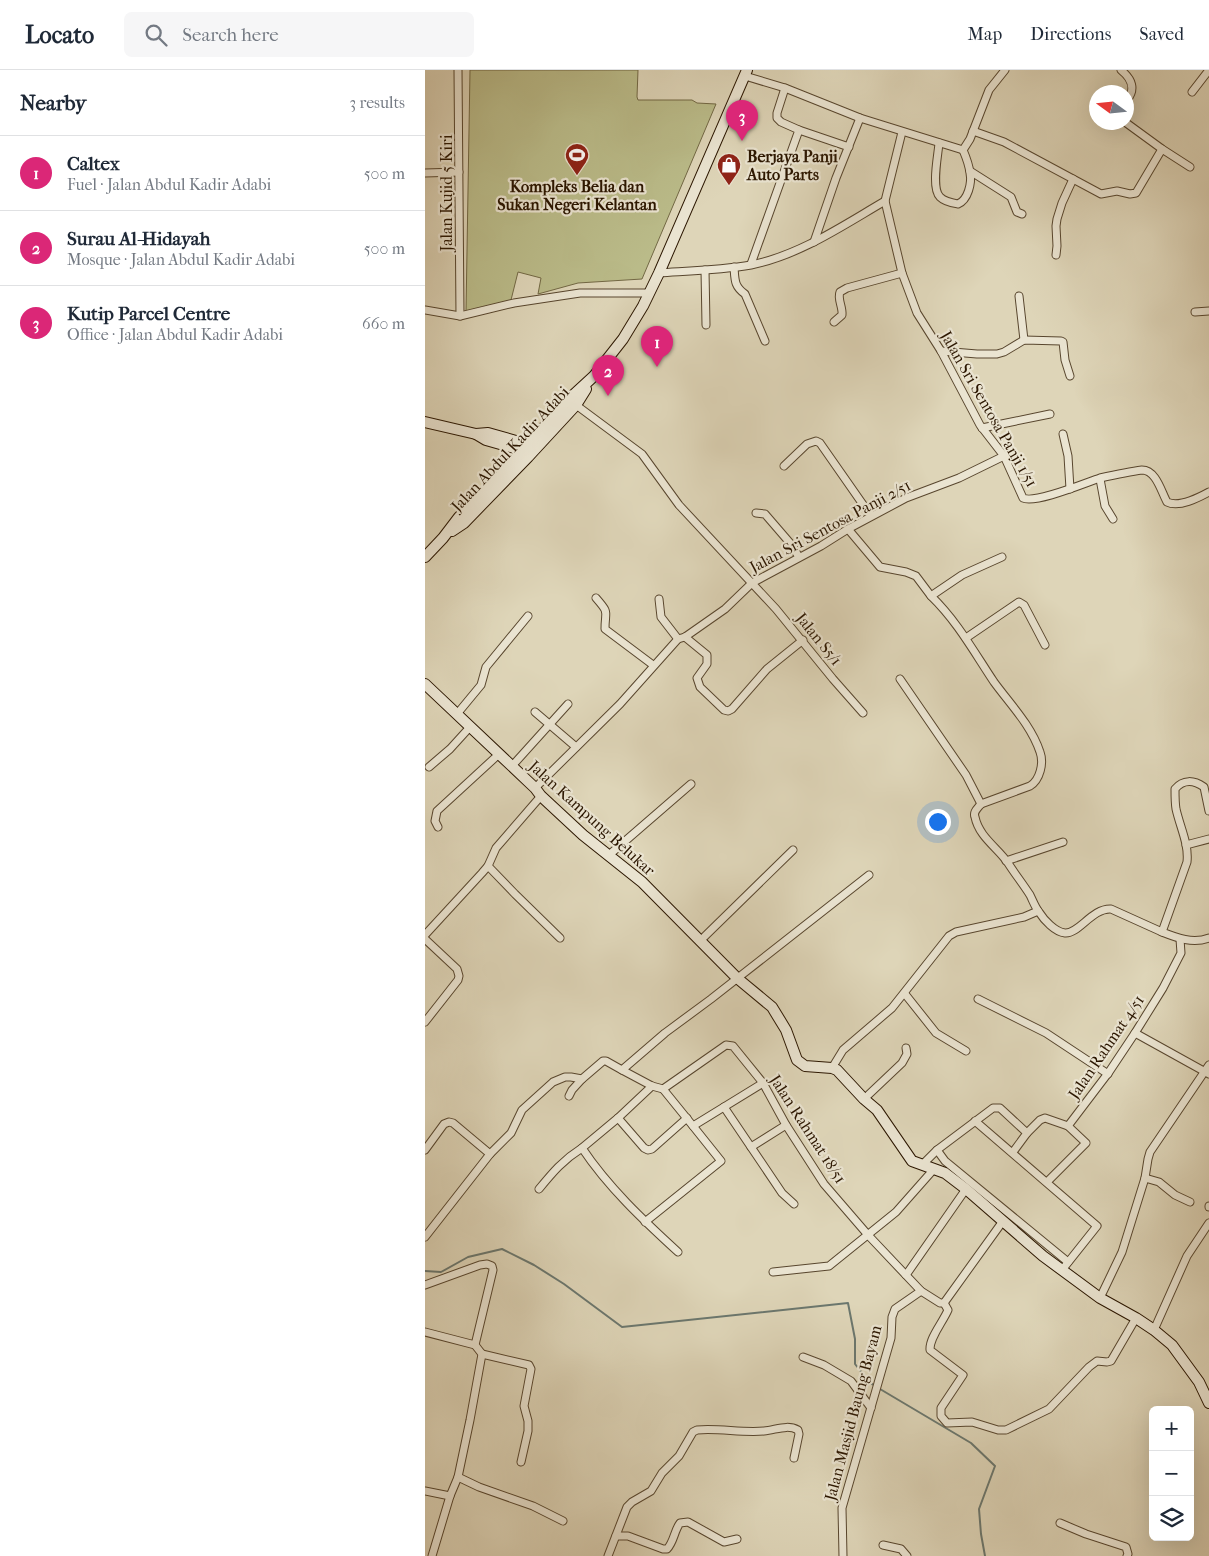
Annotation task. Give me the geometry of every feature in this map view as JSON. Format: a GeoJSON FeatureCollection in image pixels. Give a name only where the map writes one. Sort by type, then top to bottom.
{"type":"FeatureCollection","features":[{"type":"Feature","properties":{"kind":"street","name":"Jalan Kujid 5 Kiri"},"geometry":{"type":"LineString","coordinates":[[458,70],[460,316]]}},
{"type":"Feature","properties":{"kind":"street"},"geometry":{"type":"LineString","coordinates":[[963,150],[970,139],[989,90],[1005,70]]}},
{"type":"Feature","properties":{"kind":"street"},"geometry":{"type":"LineString","coordinates":[[1121,70],[1127,74],[1132,85]]}},
{"type":"Feature","properties":{"kind":"street"},"geometry":{"type":"LineString","coordinates":[[1192,92],[1209,70]]}},
{"type":"Feature","properties":{"kind":"street"},"geometry":{"type":"LineString","coordinates":[[746,73],[860,118],[963,150]]}},
{"type":"Feature","properties":{"kind":"street","name":"Jalan Abdul Kadir Adabi"},"geometry":{"type":"LineString","coordinates":[[527,452],[576,405],[594,376],[623,339],[650,293],[746,73]]}},
{"type":"Feature","properties":{"kind":"street"},"geometry":{"type":"LineString","coordinates":[[785,88],[777,113],[777,118],[781,122],[849,147]]}},
{"type":"Feature","properties":{"kind":"street"},"geometry":{"type":"LineString","coordinates":[[814,242],[835,178],[860,118]]}},
{"type":"Feature","properties":{"kind":"street"},"geometry":{"type":"LineString","coordinates":[[1134,129],[1190,167]]}},
{"type":"Feature","properties":{"kind":"street"},"geometry":{"type":"LineString","coordinates":[[751,264],[799,130]]}},
{"type":"Feature","properties":{"kind":"street"},"geometry":{"type":"LineString","coordinates":[[973,131],[1004,142],[1101,194],[1117,191],[1133,194],[1136,192],[1162,149]]}},
{"type":"Feature","properties":{"kind":"street","name":"Jalan Sri Sentosa Panji 1/51"},"geometry":{"type":"LineString","coordinates":[[902,132],[885,201],[902,273],[917,313],[941,351],[982,428],[1003,456],[1021,495],[1026,500],[1031,500],[1099,479],[1127,472],[1147,470],[1154,476],[1167,502],[1174,505],[1200,497],[1209,492]]}},
{"type":"Feature","properties":{"kind":"street"},"geometry":{"type":"LineString","coordinates":[[939,143],[936,190],[942,199],[958,204],[963,202],[969,188],[970,171],[963,150]]}},
{"type":"Feature","properties":{"kind":"street"},"geometry":{"type":"LineString","coordinates":[[970,171],[1011,197],[1017,212],[1022,214]]}},
{"type":"Feature","properties":{"kind":"street"},"geometry":{"type":"LineString","coordinates":[[425,173],[459,172]]}},
{"type":"Feature","properties":{"kind":"street"},"geometry":{"type":"LineString","coordinates":[[1056,255],[1057,239],[1055,226],[1061,203],[1073,179]]}},
{"type":"Feature","properties":{"kind":"street"},"geometry":{"type":"LineString","coordinates":[[659,273],[734,267],[783,256],[814,242],[885,201]]}},
{"type":"Feature","properties":{"kind":"street"},"geometry":{"type":"LineString","coordinates":[[734,267],[735,282],[738,289],[745,294],[765,342]]}},
{"type":"Feature","properties":{"kind":"street"},"geometry":{"type":"LineString","coordinates":[[705,270],[706,325]]}},
{"type":"Feature","properties":{"kind":"street"},"geometry":{"type":"LineString","coordinates":[[834,322],[843,312],[839,296],[840,292],[847,288],[902,273]]}},
{"type":"Feature","properties":{"kind":"street"},"geometry":{"type":"LineString","coordinates":[[425,310],[460,316],[514,303],[580,293],[650,293]]}},
{"type":"Feature","properties":{"kind":"street"},"geometry":{"type":"LineString","coordinates":[[1019,296],[1024,340]]}},
{"type":"Feature","properties":{"kind":"street"},"geometry":{"type":"LineString","coordinates":[[1195,312],[1209,311]]}},
{"type":"Feature","properties":{"kind":"street"},"geometry":{"type":"LineString","coordinates":[[941,351],[997,354],[1024,340],[1063,342],[1065,360],[1070,376]]}},
{"type":"Feature","properties":{"kind":"street","name":"Jalan Abdul Kadir Adabi"},"geometry":{"type":"LineString","coordinates":[[425,557],[443,538],[464,523],[527,452],[569,399],[594,376]]}},
{"type":"Feature","properties":{"kind":"street","name":"Jalan S5/1"},"geometry":{"type":"LineString","coordinates":[[576,405],[642,454],[679,505],[803,640],[833,679],[863,713]]}},
{"type":"Feature","properties":{"kind":"street"},"geometry":{"type":"LineString","coordinates":[[982,428],[1050,414]]}},
{"type":"Feature","properties":{"kind":"street"},"geometry":{"type":"LineString","coordinates":[[425,422],[476,434],[488,433],[515,441],[527,452]]}},
{"type":"Feature","properties":{"kind":"street"},"geometry":{"type":"LineString","coordinates":[[1063,434],[1068,456],[1070,489]]}},
{"type":"Feature","properties":{"kind":"street"},"geometry":{"type":"LineString","coordinates":[[784,466],[807,444],[816,441],[820,443],[871,516]]}},
{"type":"Feature","properties":{"kind":"street","name":"Jalan Sri Sentosa Panji 2/51"},"geometry":{"type":"LineString","coordinates":[[425,937],[489,866],[496,848],[538,792],[576,747],[620,704],[653,665],[682,638],[725,609],[753,584],[848,529],[906,498],[959,478],[1003,456]]}},
{"type":"Feature","properties":{"kind":"street"},"geometry":{"type":"LineString","coordinates":[[1099,479],[1105,506],[1113,519]]}},
{"type":"Feature","properties":{"kind":"street"},"geometry":{"type":"LineString","coordinates":[[757,513],[765,514],[790,543],[799,558]]}},
{"type":"Feature","properties":{"kind":"street"},"geometry":{"type":"LineString","coordinates":[[848,529],[880,567],[907,572],[916,576],[931,596],[947,612],[1029,729],[1041,756],[1039,775],[1034,783],[981,804],[974,815],[985,836],[1007,861],[1038,911],[1057,930],[1065,933],[1071,932],[1098,911],[1105,908],[1180,939],[1202,940],[1209,938]]}},
{"type":"Feature","properties":{"kind":"street"},"geometry":{"type":"LineString","coordinates":[[931,596],[962,575],[1002,557]]}},
{"type":"Feature","properties":{"kind":"street"},"geometry":{"type":"LineString","coordinates":[[597,598],[606,609],[605,629],[653,665]]}},
{"type":"Feature","properties":{"kind":"street"},"geometry":{"type":"LineString","coordinates":[[659,599],[661,617],[682,638],[707,655],[707,664],[697,678],[700,686],[724,710],[732,710],[767,669],[803,640]]}},
{"type":"Feature","properties":{"kind":"street"},"geometry":{"type":"LineString","coordinates":[[966,638],[1019,602],[1024,605],[1045,645]]}},
{"type":"Feature","properties":{"kind":"street"},"geometry":{"type":"LineString","coordinates":[[457,714],[481,685],[486,667],[528,616]]}},
{"type":"Feature","properties":{"kind":"street"},"geometry":{"type":"LineString","coordinates":[[900,679],[966,775],[981,804]]}},
{"type":"Feature","properties":{"kind":"street","name":"Jalan Kampung Belukar"},"geometry":{"type":"LineString","coordinates":[[425,684],[583,835],[642,882],[737,978],[771,1007],[785,1030],[797,1060],[805,1066],[832,1068]]}},
{"type":"Feature","properties":{"kind":"street"},"geometry":{"type":"LineString","coordinates":[[512,766],[568,704]]}},
{"type":"Feature","properties":{"kind":"street"},"geometry":{"type":"LineString","coordinates":[[535,712],[576,747]]}},
{"type":"Feature","properties":{"kind":"street"},"geometry":{"type":"LineString","coordinates":[[429,766],[450,749],[471,727]]}},
{"type":"Feature","properties":{"kind":"street"},"geometry":{"type":"LineString","coordinates":[[438,827],[435,820],[437,810],[499,754]]}},
{"type":"Feature","properties":{"kind":"street"},"geometry":{"type":"LineString","coordinates":[[1162,932],[1187,862],[1186,845],[1176,808],[1175,789],[1187,781],[1197,782],[1204,786],[1209,811]]}},
{"type":"Feature","properties":{"kind":"street"},"geometry":{"type":"LineString","coordinates":[[609,855],[691,784]]}},
{"type":"Feature","properties":{"kind":"street"},"geometry":{"type":"LineString","coordinates":[[1186,845],[1209,839]]}},
{"type":"Feature","properties":{"kind":"street"},"geometry":{"type":"LineString","coordinates":[[1007,861],[1063,842]]}},
{"type":"Feature","properties":{"kind":"street"},"geometry":{"type":"LineString","coordinates":[[701,940],[793,850]]}},
{"type":"Feature","properties":{"kind":"street"},"geometry":{"type":"LineString","coordinates":[[489,866],[560,938]]}},
{"type":"Feature","properties":{"kind":"street"},"geometry":{"type":"LineString","coordinates":[[622,1070],[665,1033],[869,875]]}},
{"type":"Feature","properties":{"kind":"street"},"geometry":{"type":"LineString","coordinates":[[1038,911],[1024,917],[956,932],[949,936],[905,994],[892,1008],[840,1053],[832,1068],[837,1070],[877,1110],[912,1160],[945,1173],[1043,1256],[1065,1266]]}},
{"type":"Feature","properties":{"kind":"street"},"geometry":{"type":"LineString","coordinates":[[425,937],[457,969],[459,976],[425,1022]]}},
{"type":"Feature","properties":{"kind":"street","name":"Jalan Rahmat 4/51"},"geometry":{"type":"LineString","coordinates":[[1068,1126],[1108,1074],[1163,988],[1181,953],[1180,939]]}},
{"type":"Feature","properties":{"kind":"street"},"geometry":{"type":"LineString","coordinates":[[905,994],[936,1033],[966,1051]]}},
{"type":"Feature","properties":{"kind":"street"},"geometry":{"type":"LineString","coordinates":[[978,999],[1046,1033],[1108,1074]]}},
{"type":"Feature","properties":{"kind":"street"},"geometry":{"type":"LineString","coordinates":[[1135,1033],[1206,1073]]}},
{"type":"Feature","properties":{"kind":"street","name":"Jalan Rahmat 18/51"},"geometry":{"type":"LineString","coordinates":[[663,1089],[726,1046],[733,1046],[763,1083],[786,1125],[825,1184],[921,1291],[940,1303],[944,1303]]}},
{"type":"Feature","properties":{"kind":"street"},"geometry":{"type":"LineString","coordinates":[[864,1099],[902,1063],[907,1054],[906,1048]]}},
{"type":"Feature","properties":{"kind":"street"},"geometry":{"type":"LineString","coordinates":[[569,1096],[581,1079],[603,1061],[606,1061],[652,1086],[663,1089],[721,1161],[645,1222]]}},
{"type":"Feature","properties":{"kind":"street"},"geometry":{"type":"LineString","coordinates":[[1100,1298],[1122,1252],[1145,1178],[1150,1152],[1206,1073],[1209,1064]]}},
{"type":"Feature","properties":{"kind":"street"},"geometry":{"type":"LineString","coordinates":[[425,1237],[490,1154],[511,1133],[522,1110],[553,1082],[571,1076],[581,1079]]}},
{"type":"Feature","properties":{"kind":"street"},"geometry":{"type":"LineString","coordinates":[[693,1126],[763,1083]]}},
{"type":"Feature","properties":{"kind":"street"},"geometry":{"type":"LineString","coordinates":[[539,1189],[557,1166],[618,1118],[652,1086]]}},
{"type":"Feature","properties":{"kind":"street"},"geometry":{"type":"LineString","coordinates":[[724,1107],[782,1193],[794,1204]]}},
{"type":"Feature","properties":{"kind":"street"},"geometry":{"type":"LineString","coordinates":[[923,1165],[937,1150],[996,1107],[1000,1108],[1027,1133]]}},
{"type":"Feature","properties":{"kind":"street"},"geometry":{"type":"LineString","coordinates":[[618,1118],[648,1150],[652,1149],[687,1118]]}},
{"type":"Feature","properties":{"kind":"street"},"geometry":{"type":"LineString","coordinates":[[1013,1152],[1027,1133],[1040,1120],[1045,1118],[1068,1126],[1086,1143],[1047,1182]]}},
{"type":"Feature","properties":{"kind":"street"},"geometry":{"type":"LineString","coordinates":[[975,1121],[1097,1226],[1065,1266]]}},
{"type":"Feature","properties":{"kind":"street"},"geometry":{"type":"LineString","coordinates":[[425,1150],[444,1124],[449,1122],[453,1123],[490,1154]]}},
{"type":"Feature","properties":{"kind":"street"},"geometry":{"type":"LineString","coordinates":[[751,1147],[786,1125]]}},
{"type":"Feature","properties":{"kind":"street"},"geometry":{"type":"LineString","coordinates":[[582,1148],[592,1163],[645,1222],[678,1252]]}},
{"type":"Feature","properties":{"kind":"street"},"geometry":{"type":"LineString","coordinates":[[937,1150],[945,1161],[1100,1298],[1136,1318],[1172,1345],[1199,1382],[1209,1403]]}},
{"type":"Feature","properties":{"kind":"street"},"geometry":{"type":"LineString","coordinates":[[773,1272],[829,1266],[896,1212],[934,1169]]}},
{"type":"Feature","properties":{"kind":"street"},"geometry":{"type":"LineString","coordinates":[[1145,1178],[1159,1182],[1175,1195],[1190,1202]]}},
{"type":"Feature","properties":{"kind":"street"},"geometry":{"type":"LineString","coordinates":[[906,1275],[966,1189]]}},
{"type":"Feature","properties":{"kind":"street"},"geometry":{"type":"LineString","coordinates":[[1003,1221],[944,1303],[948,1310],[930,1343],[930,1350],[963,1375],[941,1408],[941,1416],[947,1423],[972,1422],[999,1430],[1006,1430],[1049,1408],[1089,1366],[1097,1361],[1111,1361],[1136,1318]]}},
{"type":"Feature","properties":{"kind":"street"},"geometry":{"type":"LineString","coordinates":[[1154,1330],[1187,1256],[1209,1223]]}},
{"type":"Feature","properties":{"kind":"street"},"geometry":{"type":"LineString","coordinates":[[425,1285],[480,1265],[487,1264],[492,1266],[493,1277],[475,1345]]}},
{"type":"Feature","properties":{"kind":"street","name":"Jalan Masjid Baung Bayam"},"geometry":{"type":"LineString","coordinates":[[843,1556],[842,1508],[891,1338],[892,1317],[895,1310],[921,1291]]}},
{"type":"Feature","properties":{"kind":"street"},"geometry":{"type":"LineString","coordinates":[[425,1332],[475,1345],[482,1354],[529,1365],[531,1368],[524,1406],[528,1421],[528,1431],[521,1462]]}},
{"type":"Feature","properties":{"kind":"street"},"geometry":{"type":"LineString","coordinates":[[432,1556],[457,1478],[482,1354]]}},
{"type":"Feature","properties":{"kind":"street"},"geometry":{"type":"LineString","coordinates":[[803,1357],[824,1365],[851,1381],[871,1408]]}},
{"type":"Feature","properties":{"kind":"street"},"geometry":{"type":"LineString","coordinates":[[608,1556],[627,1507],[651,1491],[662,1473],[679,1456],[693,1432],[697,1430],[764,1431],[780,1427],[794,1428],[798,1430],[799,1434],[794,1458]]}},
{"type":"Feature","properties":{"kind":"street"},"geometry":{"type":"LineString","coordinates":[[457,1478],[533,1506],[563,1521]]}},
{"type":"Feature","properties":{"kind":"street"},"geometry":{"type":"LineString","coordinates":[[425,1491],[450,1496]]}},
{"type":"Feature","properties":{"kind":"street"},"geometry":{"type":"LineString","coordinates":[[615,1536],[628,1536],[667,1549],[670,1547],[677,1527],[683,1522],[688,1522],[724,1542],[737,1539]]}},
{"type":"Feature","properties":{"kind":"street"},"geometry":{"type":"LineString","coordinates":[[1060,1523],[1126,1547],[1127,1556]]}},
{"type":"Feature","properties":{"kind":"street"},"geometry":{"type":"LineString","coordinates":[[883,1545],[901,1549],[907,1556]]}},
{"type":"Feature","properties":{"kind":"green space","name":"Kompleks Belia dan Sukan Negeri Kelantan"},"geometry":{"type":"Polygon","coordinates":[[[470,70],[638,70],[638,100],[692,100],[697,103],[716,104],[642,279],[578,283],[538,294],[541,278],[518,272],[511,300],[466,312],[470,70]]]}},
{"type":"Feature","properties":{"kind":"waterway"},"geometry":{"type":"LineString","coordinates":[[425,1271],[441,1272],[468,1257],[502,1249],[534,1265],[564,1284],[622,1327],[848,1303],[855,1339],[855,1364],[870,1383],[876,1386]]}},
{"type":"Feature","properties":{"kind":"waterway"},"geometry":{"type":"LineString","coordinates":[[880,1389],[971,1443],[995,1466],[979,1509],[985,1556]]}},
{"type":"Feature","properties":{"kind":"place","name":"Kutip Parcel Centre"},"geometry":{"type":"Point","coordinates":[742,141]}},
{"type":"Feature","properties":{"kind":"place","name":"Kompleks Belia dan Sukan Negeri Kelantan"},"geometry":{"type":"Point","coordinates":[577,176]}},
{"type":"Feature","properties":{"kind":"place","name":"Berjaya Panji Auto Parts"},"geometry":{"type":"Point","coordinates":[729,186]}},
{"type":"Feature","properties":{"kind":"place","name":"Caltex"},"geometry":{"type":"Point","coordinates":[657,367]}},
{"type":"Feature","properties":{"kind":"place","name":"Surau Al-Hidayah"},"geometry":{"type":"Point","coordinates":[608,396]}}]}
